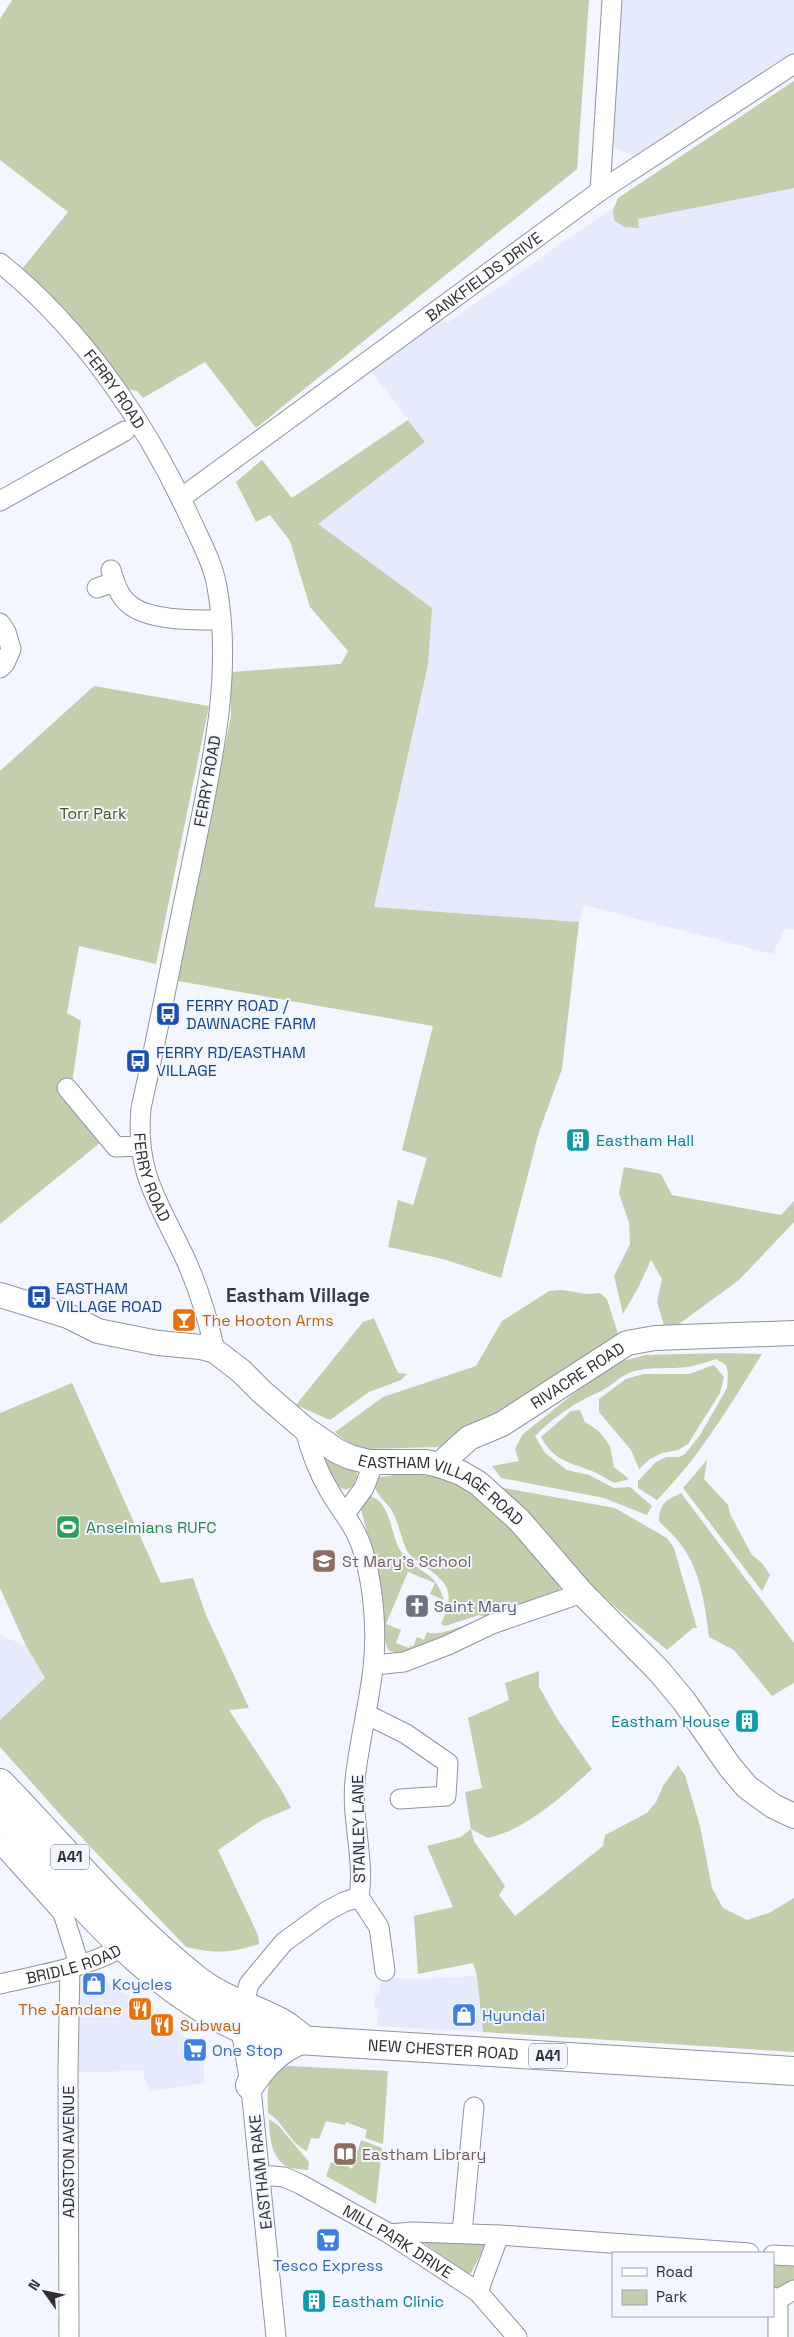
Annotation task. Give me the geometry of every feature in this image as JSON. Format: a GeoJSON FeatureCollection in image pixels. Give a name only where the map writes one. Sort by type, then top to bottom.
{"type":"FeatureCollection","features":[{"type":"Feature","properties":{"kind":"highway","name":"NEW CHESTER ROAD"},"geometry":{"type":"LineString","coordinates":[[0,1783],[50,1835],[116,1910],[132,1939],[172,1990],[200,2008],[242,2018],[271,2039],[303,2039],[333,2043],[794,2071]]}},
{"type":"Feature","properties":{"kind":"highway","name":"NEW CHESTER ROAD"},"geometry":{"type":"LineString","coordinates":[[0,1812],[99,1920],[132,1939]]}},
{"type":"Feature","properties":{"kind":"highway"},"geometry":{"type":"LineString","coordinates":[[250,2085],[269,2059],[286,2045],[303,2039]]}},
{"type":"Feature","properties":{"kind":"main road","name":"EASTHAM VILLAGE ROAD"},"geometry":{"type":"LineString","coordinates":[[0,1295],[68,1316],[98,1331],[158,1343],[202,1347],[215,1351],[241,1370],[262,1392],[305,1429],[337,1451],[350,1457],[374,1462],[426,1462],[461,1473],[485,1489],[519,1520],[582,1594],[678,1693],[747,1787],[773,1806],[794,1816]]}},
{"type":"Feature","properties":{"kind":"main road","name":"RIVACRE ROAD"},"geometry":{"type":"LineString","coordinates":[[439,1465],[469,1438],[502,1424],[627,1343],[655,1338],[794,1333]]}},
{"type":"Feature","properties":{"kind":"street"},"geometry":{"type":"LineString","coordinates":[[600,191],[612,0]]}},
{"type":"Feature","properties":{"kind":"street","name":"BANKFIELDS DRIVE"},"geometry":{"type":"LineString","coordinates":[[181,498],[600,191],[794,64]]}},
{"type":"Feature","properties":{"kind":"street","name":"FERRY ROAD"},"geometry":{"type":"LineString","coordinates":[[0,264],[56,314],[84,348],[138,422],[181,498],[207,554],[217,586],[222,639],[221,697],[212,759],[141,1108],[140,1146],[150,1188],[185,1258],[207,1317],[215,1351]]}},
{"type":"Feature","properties":{"kind":"street"},"geometry":{"type":"LineString","coordinates":[[0,501],[125,431]]}},
{"type":"Feature","properties":{"kind":"street"},"geometry":{"type":"LineString","coordinates":[[107,580],[128,604],[141,612],[192,620],[220,620]]}},
{"type":"Feature","properties":{"kind":"street"},"geometry":{"type":"LineString","coordinates":[[0,623],[6,632],[11,649],[5,663],[0,668]]}},
{"type":"Feature","properties":{"kind":"street"},"geometry":{"type":"LineString","coordinates":[[67,1088],[116,1148],[140,1146]]}},
{"type":"Feature","properties":{"kind":"street","name":"STANLEY LANE"},"geometry":{"type":"LineString","coordinates":[[242,2018],[249,1984],[284,1942],[327,1911],[358,1897],[361,1882],[356,1833],[355,1781],[374,1665],[373,1604],[366,1560],[359,1535],[329,1491],[311,1453],[305,1429]]}},
{"type":"Feature","properties":{"kind":"street"},"geometry":{"type":"LineString","coordinates":[[344,1514],[364,1488],[374,1462]]}},
{"type":"Feature","properties":{"kind":"street"},"geometry":{"type":"LineString","coordinates":[[374,1665],[404,1662],[448,1645],[492,1624],[582,1594]]}},
{"type":"Feature","properties":{"kind":"street"},"geometry":{"type":"LineString","coordinates":[[366,1714],[406,1734],[448,1763],[446,1796],[400,1799]]}},
{"type":"Feature","properties":{"kind":"street"},"geometry":{"type":"LineString","coordinates":[[0,1843],[63,1913],[79,1964],[94,1948],[99,1933],[99,1920]]}},
{"type":"Feature","properties":{"kind":"street"},"geometry":{"type":"LineString","coordinates":[[358,1897],[379,1927],[385,1971]]}},
{"type":"Feature","properties":{"kind":"street","name":"BRIDLE ROAD"},"geometry":{"type":"LineString","coordinates":[[0,1984],[79,1964],[132,1939]]}},
{"type":"Feature","properties":{"kind":"street","name":"ADASTON AVENUE"},"geometry":{"type":"LineString","coordinates":[[69,2337],[68,2069],[79,1964]]}},
{"type":"Feature","properties":{"kind":"street","name":"EASTHAM RAKE"},"geometry":{"type":"LineString","coordinates":[[242,2018],[276,2337]]}},
{"type":"Feature","properties":{"kind":"street"},"geometry":{"type":"LineString","coordinates":[[462,2233],[474,2107]]}},
{"type":"Feature","properties":{"kind":"street","name":"MILL PARK DRIVE"},"geometry":{"type":"LineString","coordinates":[[260,2175],[284,2177],[300,2184],[390,2234],[478,2292],[516,2337]]}},
{"type":"Feature","properties":{"kind":"street"},"geometry":{"type":"LineString","coordinates":[[390,2234],[462,2233],[735,2252]]}},
{"type":"Feature","properties":{"kind":"street"},"geometry":{"type":"LineString","coordinates":[[478,2292],[499,2235]]}},
{"type":"Feature","properties":{"kind":"street"},"geometry":{"type":"LineString","coordinates":[[774,2255],[794,2256]]}},
{"type":"Feature","properties":{"kind":"street"},"geometry":{"type":"LineString","coordinates":[[778,2337],[775,2298],[794,2290]]}},
{"type":"Feature","properties":{"kind":"shaded area"},"geometry":{"type":"Polygon","coordinates":[[[623,0],[794,0],[794,54],[636,157],[611,146],[623,0]]]}},
{"type":"Feature","properties":{"kind":"shaded area"},"geometry":{"type":"Polygon","coordinates":[[[794,82],[794,930],[785,928],[773,954],[584,905],[579,922],[374,907],[428,665],[317,524],[425,442],[369,368],[439,315],[447,323],[794,82]]]}},
{"type":"Feature","properties":{"kind":"shaded area"},"geometry":{"type":"Polygon","coordinates":[[[0,1635],[26,1646],[45,1679],[0,1720],[0,1635]]]}},
{"type":"Feature","properties":{"kind":"shaded area"},"geometry":{"type":"Polygon","coordinates":[[[477,1976],[483,2032],[377,2026],[378,2010],[374,2009],[375,1994],[379,1993],[381,1978],[422,1979],[477,1976]]]}},
{"type":"Feature","properties":{"kind":"shaded area"},"geometry":{"type":"Polygon","coordinates":[[[102,1978],[157,2015],[202,2049],[205,2083],[150,2091],[142,2071],[76,2072],[79,1982],[102,1978]]]}},
{"type":"Feature","properties":{"kind":"green space"},"geometry":{"type":"Polygon","coordinates":[[[12,0],[589,0],[577,169],[256,428],[205,362],[143,398],[137,391],[128,389],[81,328],[22,269],[68,212],[0,160],[0,19],[12,0]]]}},
{"type":"Feature","properties":{"kind":"green space"},"geometry":{"type":"Polygon","coordinates":[[[794,81],[794,188],[638,219],[639,228],[624,227],[614,220],[613,210],[618,198],[794,81]]]}},
{"type":"Feature","properties":{"kind":"green space"},"geometry":{"type":"Polygon","coordinates":[[[408,420],[425,442],[318,524],[432,608],[428,665],[374,907],[579,922],[562,1069],[539,1132],[501,1278],[443,1259],[388,1247],[398,1200],[413,1205],[427,1158],[402,1150],[433,1026],[178,981],[231,716],[230,672],[341,664],[348,651],[310,607],[290,541],[270,515],[256,522],[236,482],[262,460],[292,498],[408,420]]]}},
{"type":"Feature","properties":{"kind":"green space","name":"Torr Park"},"geometry":{"type":"Polygon","coordinates":[[[94,686],[209,706],[156,964],[79,946],[67,1013],[81,1021],[72,1084],[101,1142],[0,1224],[0,771],[94,686]]]}},
{"type":"Feature","properties":{"kind":"green space"},"geometry":{"type":"Polygon","coordinates":[[[624,1167],[661,1174],[672,1195],[781,1215],[794,1201],[794,1222],[739,1280],[679,1324],[665,1328],[657,1302],[662,1279],[651,1260],[623,1314],[614,1276],[630,1244],[629,1223],[619,1193],[624,1167]]]}},
{"type":"Feature","properties":{"kind":"green space"},"geometry":{"type":"Polygon","coordinates":[[[563,1290],[586,1294],[600,1293],[607,1299],[619,1337],[518,1409],[439,1447],[368,1449],[350,1444],[335,1432],[383,1397],[476,1366],[502,1321],[549,1291],[563,1290]]]}},
{"type":"Feature","properties":{"kind":"green space"},"geometry":{"type":"Polygon","coordinates":[[[374,1318],[398,1373],[407,1374],[401,1380],[369,1392],[330,1420],[296,1405],[363,1322],[374,1318]]]}},
{"type":"Feature","properties":{"kind":"green space"},"geometry":{"type":"Polygon","coordinates":[[[762,1354],[701,1448],[657,1500],[638,1488],[638,1481],[656,1462],[666,1457],[679,1457],[685,1454],[700,1435],[727,1388],[728,1373],[726,1365],[716,1359],[681,1368],[646,1369],[627,1374],[603,1390],[564,1411],[535,1436],[545,1453],[567,1470],[589,1475],[614,1488],[630,1487],[652,1506],[647,1515],[604,1498],[501,1478],[492,1466],[519,1461],[515,1449],[523,1434],[611,1364],[645,1355],[762,1354]]]}},
{"type":"Feature","properties":{"kind":"green space"},"geometry":{"type":"Polygon","coordinates":[[[714,1365],[724,1377],[720,1393],[688,1444],[678,1450],[662,1453],[650,1459],[639,1469],[631,1450],[599,1412],[599,1399],[626,1379],[643,1374],[689,1374],[714,1365]]]}},
{"type":"Feature","properties":{"kind":"green space"},"geometry":{"type":"Polygon","coordinates":[[[72,1383],[161,1583],[193,1578],[206,1615],[249,1708],[229,1710],[291,1808],[262,1820],[218,1850],[258,1935],[259,1944],[223,1952],[186,1947],[66,1821],[0,1747],[0,1720],[45,1678],[26,1646],[0,1588],[0,1413],[72,1383]]]}},
{"type":"Feature","properties":{"kind":"green space"},"geometry":{"type":"Polygon","coordinates":[[[580,1410],[585,1422],[599,1431],[610,1446],[614,1467],[629,1479],[614,1483],[595,1472],[563,1460],[546,1445],[541,1437],[571,1411],[580,1410]]]}},
{"type":"Feature","properties":{"kind":"green space"},"geometry":{"type":"Polygon","coordinates":[[[328,1458],[343,1467],[357,1472],[356,1480],[351,1487],[343,1489],[335,1482],[323,1464],[328,1458]]]}},
{"type":"Feature","properties":{"kind":"green space"},"geometry":{"type":"Polygon","coordinates":[[[707,1460],[704,1479],[728,1505],[730,1514],[752,1555],[762,1563],[770,1575],[762,1591],[683,1488],[707,1460]]]}},
{"type":"Feature","properties":{"kind":"green space"},"geometry":{"type":"Polygon","coordinates":[[[407,1473],[449,1479],[490,1507],[555,1571],[560,1589],[555,1594],[486,1617],[479,1615],[445,1626],[441,1624],[448,1604],[449,1596],[447,1589],[438,1577],[408,1553],[393,1513],[378,1494],[374,1482],[375,1478],[407,1473]]]}},
{"type":"Feature","properties":{"kind":"green space"},"geometry":{"type":"Polygon","coordinates":[[[499,1487],[615,1508],[667,1538],[674,1548],[697,1628],[693,1628],[667,1650],[613,1605],[566,1560],[499,1487]]]}},
{"type":"Feature","properties":{"kind":"green space"},"geometry":{"type":"Polygon","coordinates":[[[681,1493],[794,1643],[794,1683],[772,1696],[734,1650],[709,1637],[703,1599],[692,1562],[676,1538],[659,1521],[660,1510],[664,1503],[681,1493]]]}},
{"type":"Feature","properties":{"kind":"green space"},"geometry":{"type":"Polygon","coordinates":[[[367,1494],[379,1501],[385,1508],[401,1552],[437,1583],[444,1600],[430,1594],[435,1583],[408,1572],[386,1624],[401,1630],[396,1643],[409,1648],[410,1645],[413,1647],[417,1637],[424,1640],[427,1632],[443,1632],[472,1623],[447,1641],[401,1655],[388,1650],[383,1634],[378,1575],[361,1509],[367,1494]]]}},
{"type":"Feature","properties":{"kind":"green space"},"geometry":{"type":"Polygon","coordinates":[[[539,1671],[539,1687],[558,1720],[592,1769],[544,1810],[516,1828],[488,1838],[471,1829],[465,1792],[482,1788],[468,1718],[509,1700],[505,1683],[539,1671]]]}},
{"type":"Feature","properties":{"kind":"green space"},"geometry":{"type":"Polygon","coordinates":[[[678,1765],[685,1775],[700,1826],[712,1888],[723,1908],[747,1920],[769,1913],[794,1898],[794,2052],[483,2032],[477,1976],[473,1963],[418,1974],[414,1916],[453,1907],[427,1846],[461,1837],[471,1829],[474,1841],[505,1886],[499,1895],[515,1916],[603,1846],[605,1835],[647,1813],[656,1802],[663,1786],[678,1765]]]}},
{"type":"Feature","properties":{"kind":"green space"},"geometry":{"type":"Polygon","coordinates":[[[288,2066],[388,2071],[383,2144],[365,2138],[367,2130],[346,2122],[345,2125],[326,2121],[319,2139],[311,2138],[307,2151],[301,2148],[274,2117],[268,2113],[268,2091],[271,2078],[280,2068],[288,2066]]]}},
{"type":"Feature","properties":{"kind":"green space"},"geometry":{"type":"Polygon","coordinates":[[[269,2119],[279,2126],[309,2162],[308,2170],[288,2167],[278,2158],[272,2146],[269,2119]]]}},
{"type":"Feature","properties":{"kind":"green space"},"geometry":{"type":"Polygon","coordinates":[[[361,2140],[382,2148],[376,2204],[326,2176],[331,2162],[335,2164],[337,2160],[352,2169],[361,2140]]]}},
{"type":"Feature","properties":{"kind":"green space"},"geometry":{"type":"Polygon","coordinates":[[[417,2238],[481,2239],[485,2246],[471,2273],[468,2274],[417,2238]]]}},
{"type":"Feature","properties":{"kind":"green space"},"geometry":{"type":"Polygon","coordinates":[[[774,2260],[794,2263],[794,2281],[782,2289],[774,2289],[774,2260]]]}},
{"type":"Feature","properties":{"kind":"place","name":"FERRY ROAD / DAWNACRE FARM"},"geometry":{"type":"Point","coordinates":[168,1014]}},
{"type":"Feature","properties":{"kind":"place","name":"FERRY RD/EASTHAM VILLAGE"},"geometry":{"type":"Point","coordinates":[138,1061]}},
{"type":"Feature","properties":{"kind":"place","name":"Eastham Hall"},"geometry":{"type":"Point","coordinates":[578,1140]}},
{"type":"Feature","properties":{"kind":"place","name":"EASTHAM VILLAGE ROAD"},"geometry":{"type":"Point","coordinates":[39,1297]}},
{"type":"Feature","properties":{"kind":"place","name":"The Hooton Arms"},"geometry":{"type":"Point","coordinates":[184,1320]}},
{"type":"Feature","properties":{"kind":"place","name":"Anselmians RUFC"},"geometry":{"type":"Point","coordinates":[68,1527]}},
{"type":"Feature","properties":{"kind":"place","name":"St Mary's School"},"geometry":{"type":"Point","coordinates":[324,1561]}},
{"type":"Feature","properties":{"kind":"place","name":"Saint Mary"},"geometry":{"type":"Point","coordinates":[417,1606]}},
{"type":"Feature","properties":{"kind":"place","name":"Eastham House"},"geometry":{"type":"Point","coordinates":[747,1721]}},
{"type":"Feature","properties":{"kind":"place","name":"Kcycles"},"geometry":{"type":"Point","coordinates":[94,1984]}},
{"type":"Feature","properties":{"kind":"place","name":"The Jamdane"},"geometry":{"type":"Point","coordinates":[140,2009]}},
{"type":"Feature","properties":{"kind":"place","name":"Hyundai"},"geometry":{"type":"Point","coordinates":[464,2015]}},
{"type":"Feature","properties":{"kind":"place","name":"Subway"},"geometry":{"type":"Point","coordinates":[162,2025]}},
{"type":"Feature","properties":{"kind":"place","name":"One Stop"},"geometry":{"type":"Point","coordinates":[195,2050]}},
{"type":"Feature","properties":{"kind":"place","name":"Eastham Library"},"geometry":{"type":"Point","coordinates":[345,2154]}},
{"type":"Feature","properties":{"kind":"place","name":"Tesco Express"},"geometry":{"type":"Point","coordinates":[328,2240]}},
{"type":"Feature","properties":{"kind":"place","name":"Eastham Clinic"},"geometry":{"type":"Point","coordinates":[314,2301]}},
{"type":"Feature","properties":{"kind":"district","name":"Eastham Village"},"geometry":{"type":"Point","coordinates":[298,1295]}}]}
